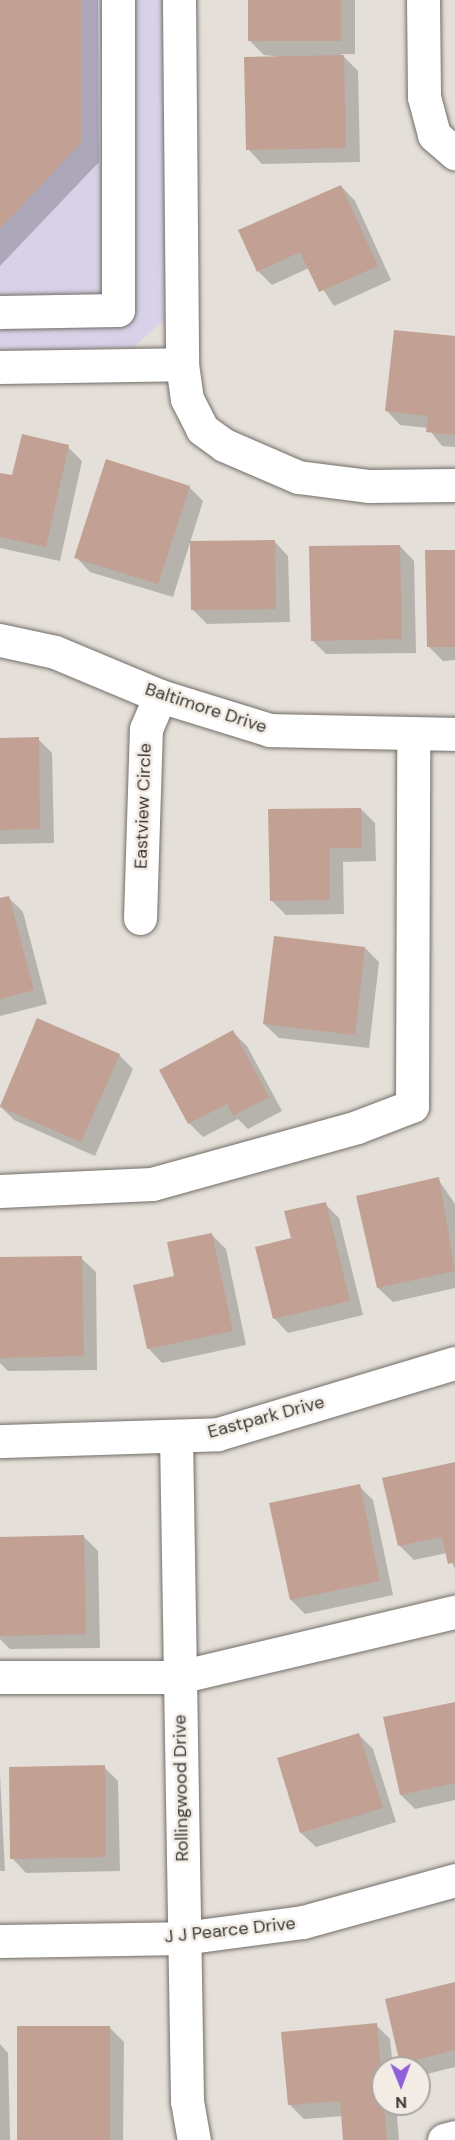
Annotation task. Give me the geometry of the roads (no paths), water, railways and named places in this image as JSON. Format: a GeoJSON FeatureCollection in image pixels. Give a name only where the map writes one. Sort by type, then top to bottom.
{"type":"FeatureCollection","features":[{"type":"Feature","properties":{"kind":"street"},"geometry":{"type":"LineString","coordinates":[[0,312],[118,310],[117,0]]}},
{"type":"Feature","properties":{"kind":"street"},"geometry":{"type":"LineString","coordinates":[[180,0],[182,364],[187,399],[202,429],[260,462],[298,477],[369,486],[455,485]]}},
{"type":"Feature","properties":{"kind":"street"},"geometry":{"type":"LineString","coordinates":[[423,0],[424,97],[434,135],[455,153]]}},
{"type":"Feature","properties":{"kind":"street"},"geometry":{"type":"LineString","coordinates":[[0,367],[182,364]]}},
{"type":"Feature","properties":{"kind":"street","name":"Baltimore Drive"},"geometry":{"type":"LineString","coordinates":[[0,640],[55,652],[160,696],[270,730],[455,734]]}},
{"type":"Feature","properties":{"kind":"street","name":"Eastview Circle"},"geometry":{"type":"LineString","coordinates":[[140,918],[146,729],[160,696]]}},
{"type":"Feature","properties":{"kind":"street"},"geometry":{"type":"LineString","coordinates":[[0,1191],[152,1184],[357,1127],[412,1106],[413,734]]}},
{"type":"Feature","properties":{"kind":"street","name":"Eastpark Drive"},"geometry":{"type":"LineString","coordinates":[[0,1441],[218,1434],[455,1363]]}},
{"type":"Feature","properties":{"kind":"street","name":"Rollingwood Drive"},"geometry":{"type":"LineString","coordinates":[[176,1436],[187,2101],[195,2140]]}},
{"type":"Feature","properties":{"kind":"street"},"geometry":{"type":"LineString","coordinates":[[0,1677],[180,1677],[455,1612]]}},
{"type":"Feature","properties":{"kind":"street","name":"J J Pearce Drive"},"geometry":{"type":"LineString","coordinates":[[0,1941],[183,1938],[303,1922],[455,1880]]}},
{"type":"Feature","properties":{"kind":"street"},"geometry":{"type":"LineString","coordinates":[[444,2140],[455,2137]]}}]}
